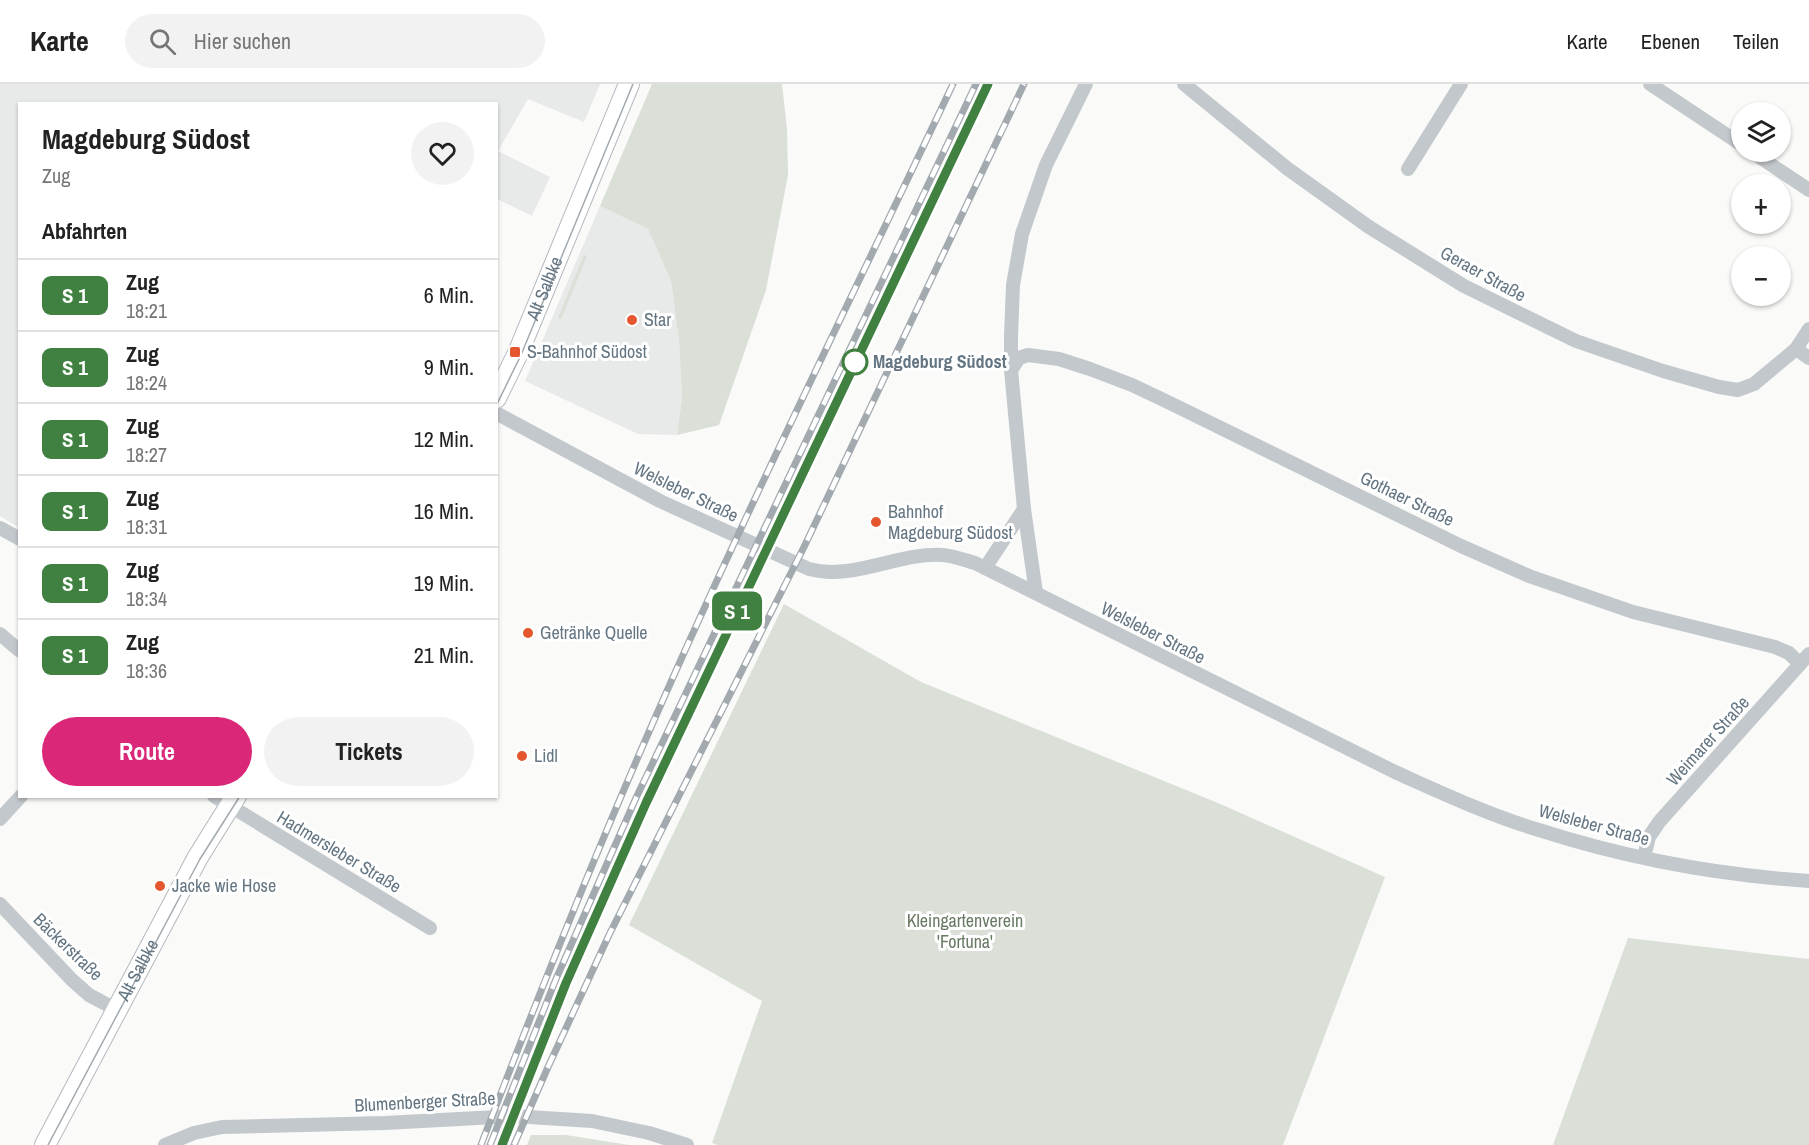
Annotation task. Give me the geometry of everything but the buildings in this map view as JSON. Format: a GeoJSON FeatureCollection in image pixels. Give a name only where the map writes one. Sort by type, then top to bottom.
{"type":"FeatureCollection","features":[{"type":"Feature","properties":{"kind":"main road","name":"Alt Salbke"},"geometry":{"type":"LineString","coordinates":[[498,394],[518,353],[629,84]]}},
{"type":"Feature","properties":{"kind":"main road","name":"Alt Salbke"},"geometry":{"type":"LineString","coordinates":[[45,1145],[226,800]]}},
{"type":"Feature","properties":{"kind":"street"},"geometry":{"type":"LineString","coordinates":[[1036,593],[1024,509],[1011,370],[1011,300],[1022,234],[1046,165],[1086,84]]}},
{"type":"Feature","properties":{"kind":"street","name":"Geraer Straße"},"geometry":{"type":"LineString","coordinates":[[1184,84],[1288,169],[1369,226],[1464,286],[1566,337],[1663,371],[1735,390],[1745,389],[1754,384],[1796,349],[1809,329]]}},
{"type":"Feature","properties":{"kind":"street"},"geometry":{"type":"LineString","coordinates":[[1408,169],[1461,84]]}},
{"type":"Feature","properties":{"kind":"street"},"geometry":{"type":"LineString","coordinates":[[1650,84],[1731,137]]}},
{"type":"Feature","properties":{"kind":"street"},"geometry":{"type":"LineString","coordinates":[[1767,162],[1809,190]]}},
{"type":"Feature","properties":{"kind":"street"},"geometry":{"type":"LineString","coordinates":[[1796,349],[1809,358]]}},
{"type":"Feature","properties":{"kind":"street","name":"Gothaer Straße"},"geometry":{"type":"LineString","coordinates":[[1011,370],[1020,357],[1038,355],[1059,359],[1111,377],[1172,404],[1461,546],[1529,576],[1633,612],[1775,647],[1804,659]]}},
{"type":"Feature","properties":{"kind":"street","name":"Welsleber Straße"},"geometry":{"type":"LineString","coordinates":[[498,414],[660,501],[809,569],[824,572],[844,571],[938,555],[954,556],[985,568],[1443,794],[1539,830],[1585,844],[1644,857],[1724,872],[1809,881]]}},
{"type":"Feature","properties":{"kind":"street"},"geometry":{"type":"LineString","coordinates":[[985,568],[1024,509]]}},
{"type":"Feature","properties":{"kind":"street"},"geometry":{"type":"LineString","coordinates":[[0,528],[18,538]]}},
{"type":"Feature","properties":{"kind":"street"},"geometry":{"type":"LineString","coordinates":[[0,634],[18,649]]}},
{"type":"Feature","properties":{"kind":"street","name":"Weimarer Straße"},"geometry":{"type":"LineString","coordinates":[[1644,857],[1649,837],[1659,822],[1804,659]]}},
{"type":"Feature","properties":{"kind":"street"},"geometry":{"type":"LineString","coordinates":[[0,819],[19,798]]}},
{"type":"Feature","properties":{"kind":"street","name":"Hadmersleber Straße"},"geometry":{"type":"LineString","coordinates":[[226,800],[430,928]]}},
{"type":"Feature","properties":{"kind":"street","name":"Bäckerstraße"},"geometry":{"type":"LineString","coordinates":[[0,904],[72,980],[89,995],[117,1010]]}},
{"type":"Feature","properties":{"kind":"street","name":"Blumenberger Straße"},"geometry":{"type":"LineString","coordinates":[[165,1145],[194,1132],[222,1127],[385,1123],[513,1116],[603,1122],[687,1145]]}},
{"type":"Feature","properties":{"kind":"shaded area"},"geometry":{"type":"Polygon","coordinates":[[[0,84],[600,84],[584,122],[528,99],[498,151],[498,102],[18,102],[18,527],[0,516],[0,84]]]}},
{"type":"Feature","properties":{"kind":"shaded area"},"geometry":{"type":"Polygon","coordinates":[[[498,151],[550,177],[532,216],[498,199],[498,151]]]}},
{"type":"Feature","properties":{"kind":"shaded area"},"geometry":{"type":"Polygon","coordinates":[[[600,206],[648,229],[671,281],[679,341],[682,397],[677,435],[638,434],[525,381],[600,206]]]}},
{"type":"Feature","properties":{"kind":"green space"},"geometry":{"type":"Polygon","coordinates":[[[652,84],[782,84],[787,129],[788,175],[766,290],[719,425],[677,435],[682,397],[679,341],[671,281],[648,229],[600,206],[652,84]]]}},
{"type":"Feature","properties":{"kind":"green space"},"geometry":{"type":"Polygon","coordinates":[[[584,255],[587,256],[561,319],[558,318],[584,255]]]}},
{"type":"Feature","properties":{"kind":"green space","name":"Kleingartenverein 'Fortuna'"},"geometry":{"type":"Polygon","coordinates":[[[784,604],[921,682],[1218,803],[1385,877],[1283,1145],[718,1145],[712,1143],[762,1001],[629,925],[784,604]]]}},
{"type":"Feature","properties":{"kind":"green space"},"geometry":{"type":"Polygon","coordinates":[[[1628,938],[1809,959],[1809,1145],[1553,1145],[1628,938]]]}},
{"type":"Feature","properties":{"kind":"green space"},"geometry":{"type":"Polygon","coordinates":[[[531,1135],[566,1135],[629,1145],[527,1145],[531,1135]]]}},
{"type":"Feature","properties":{"kind":"tram line"},"geometry":{"type":"LineString","coordinates":[[498,402],[521,355],[633,84]]}},
{"type":"Feature","properties":{"kind":"tram line"},"geometry":{"type":"LineString","coordinates":[[48,1145],[200,859],[239,798]]}},
{"type":"Feature","properties":{"kind":"railway"},"geometry":{"type":"LineString","coordinates":[[481,1145],[565,930],[655,718],[764,479],[953,84]]}},
{"type":"Feature","properties":{"kind":"railway"},"geometry":{"type":"LineString","coordinates":[[490,1145],[556,979],[636,798],[976,84]]}},
{"type":"Feature","properties":{"kind":"railway"},"geometry":{"type":"LineString","coordinates":[[501,1145],[566,983],[646,803],[988,84]]}},
{"type":"Feature","properties":{"kind":"railway"},"geometry":{"type":"LineString","coordinates":[[514,1145],[609,935],[804,547],[1024,84]]}},
{"type":"Feature","properties":{"kind":"train"},"geometry":{"type":"LineString","coordinates":[[502,1145],[566,983],[613,875],[988,84]]}},
{"type":"Feature","properties":{"kind":"place","name":"Star"},"geometry":{"type":"Point","coordinates":[632,320]}},
{"type":"Feature","properties":{"kind":"place","name":"S-Bahnhof Südost"},"geometry":{"type":"Point","coordinates":[515,352]}},
{"type":"Feature","properties":{"kind":"place","name":"Magdeburg Südost"},"geometry":{"type":"Point","coordinates":[855,362]}},
{"type":"Feature","properties":{"kind":"place","name":"Bahnhof Magdeburg Südost"},"geometry":{"type":"Point","coordinates":[876,522]}},
{"type":"Feature","properties":{"kind":"place","name":"Getränke Quelle"},"geometry":{"type":"Point","coordinates":[528,633]}},
{"type":"Feature","properties":{"kind":"place","name":"Lidl"},"geometry":{"type":"Point","coordinates":[522,756]}},
{"type":"Feature","properties":{"kind":"place","name":"Jacke wie Hose"},"geometry":{"type":"Point","coordinates":[160,886]}}]}
